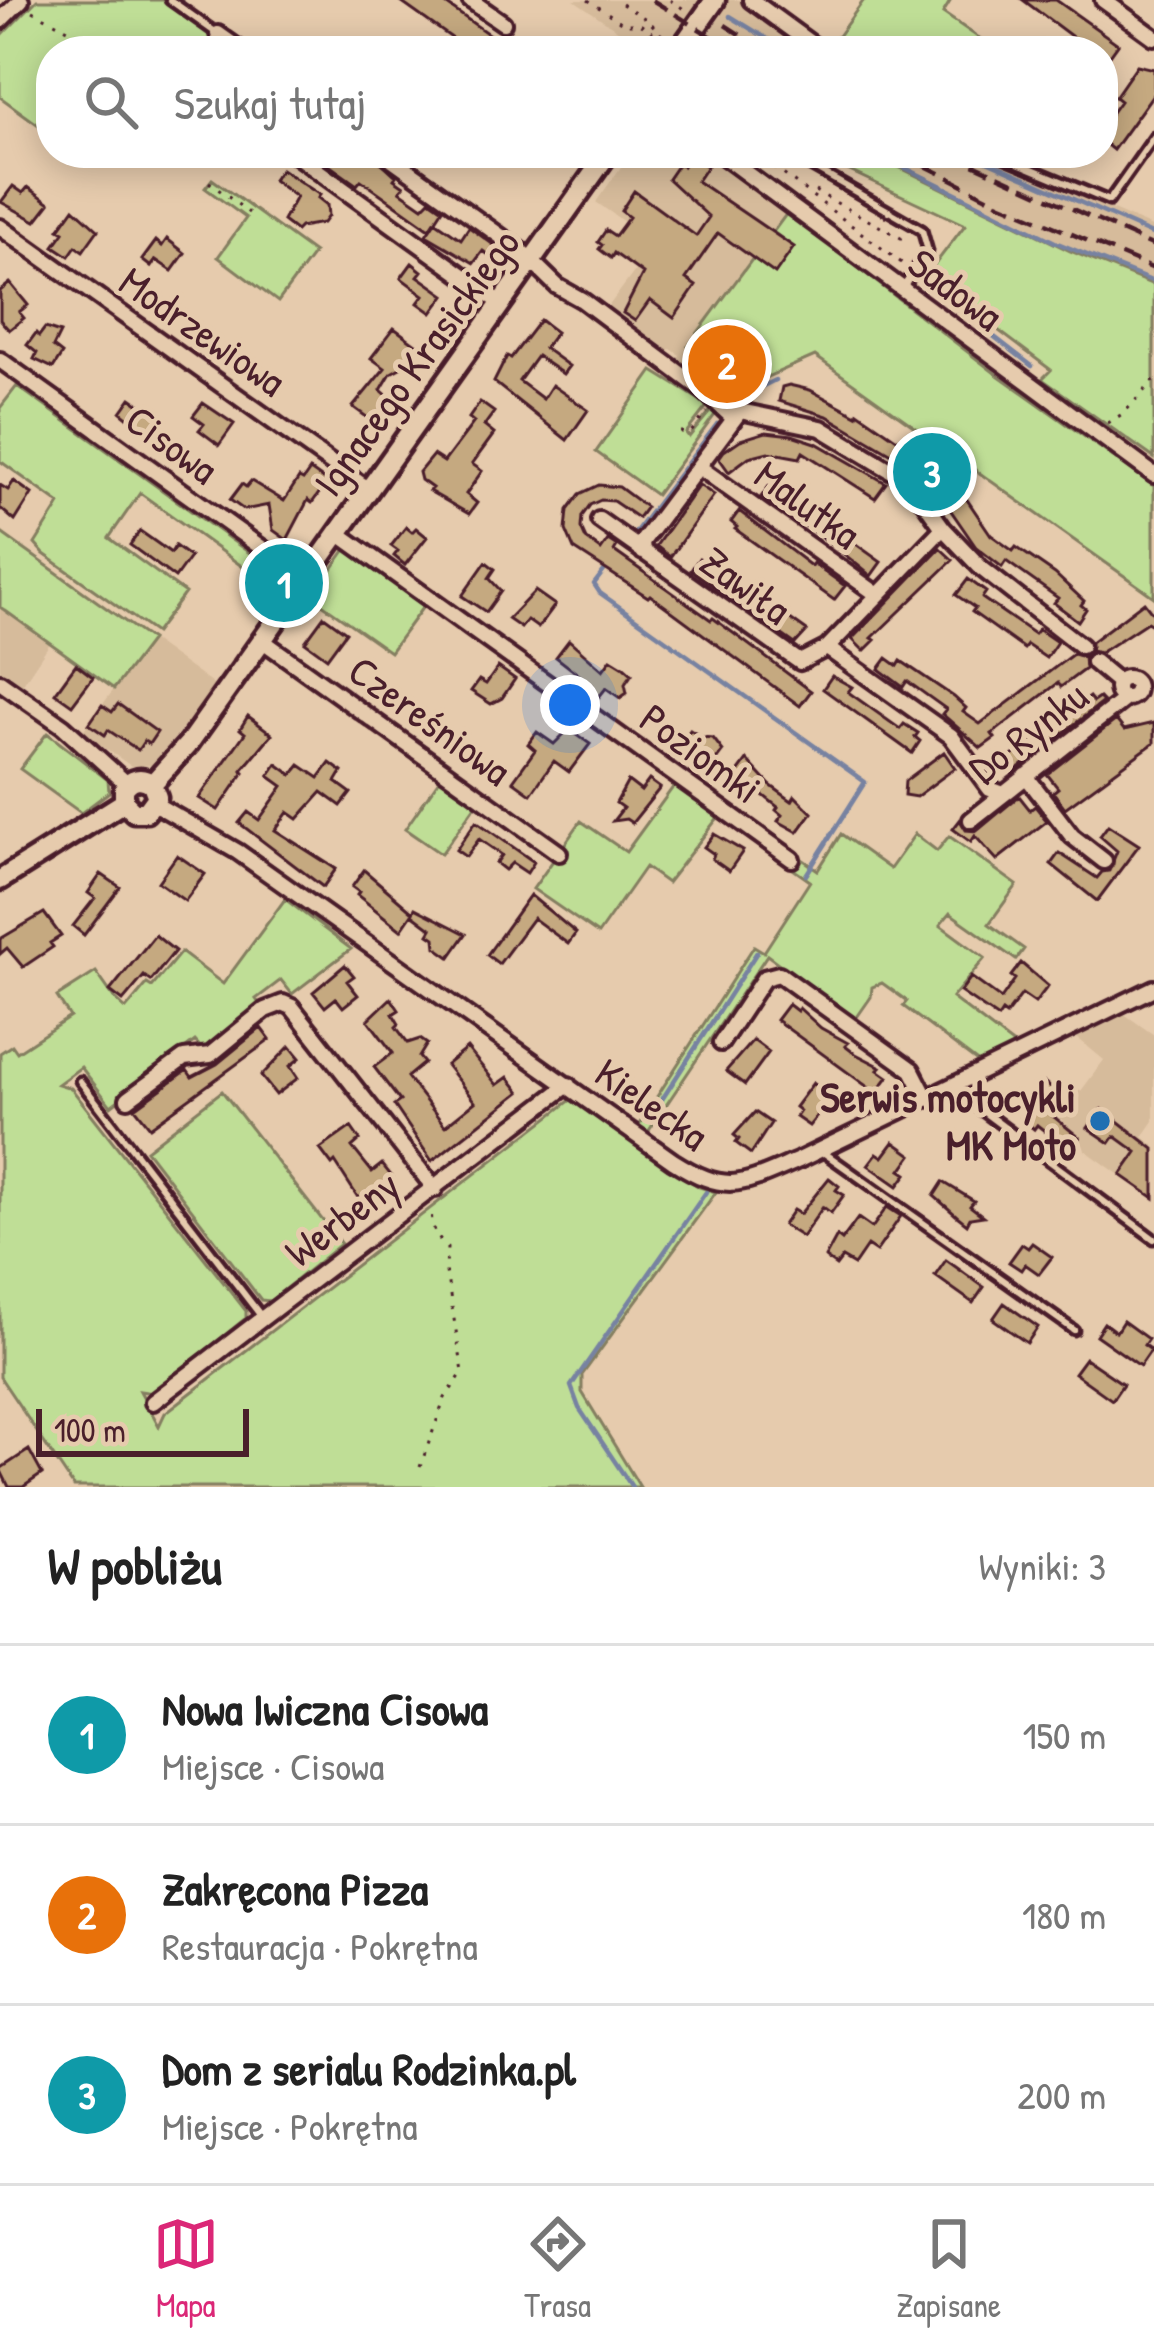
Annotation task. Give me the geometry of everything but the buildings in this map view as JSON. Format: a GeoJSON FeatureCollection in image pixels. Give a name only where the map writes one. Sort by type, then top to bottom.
{"type":"FeatureCollection","features":[{"type":"Feature","properties":{"kind":"street"},"geometry":{"type":"LineString","coordinates":[[470,0],[503,23]]}},
{"type":"Feature","properties":{"kind":"street"},"geometry":{"type":"LineString","coordinates":[[686,36],[715,0]]}},
{"type":"Feature","properties":{"kind":"street"},"geometry":{"type":"LineString","coordinates":[[751,0],[800,36]]}},
{"type":"Feature","properties":{"kind":"street"},"geometry":{"type":"LineString","coordinates":[[1103,0],[1154,37]]}},
{"type":"Feature","properties":{"kind":"street"},"geometry":{"type":"LineString","coordinates":[[0,21],[24,4]]}},
{"type":"Feature","properties":{"kind":"street"},"geometry":{"type":"LineString","coordinates":[[314,168],[501,303]]}},
{"type":"Feature","properties":{"kind":"street"},"geometry":{"type":"LineString","coordinates":[[404,168],[711,402],[737,415],[805,423],[842,438],[910,482],[944,528],[998,582],[1081,646]]}},
{"type":"Feature","properties":{"kind":"street","name":"Ignacego Krasickiego"},"geometry":{"type":"LineString","coordinates":[[153,794],[597,168]]}},
{"type":"Feature","properties":{"kind":"street","name":"Sadowa"},"geometry":{"type":"LineString","coordinates":[[739,168],[1154,475]]}},
{"type":"Feature","properties":{"kind":"street","name":"Modrzewiowa"},"geometry":{"type":"LineString","coordinates":[[0,226],[368,490]]}},
{"type":"Feature","properties":{"kind":"street","name":"Cisowa"},"geometry":{"type":"LineString","coordinates":[[0,360],[305,579]]}},
{"type":"Feature","properties":{"kind":"street","name":"Zawiła"},"geometry":{"type":"LineString","coordinates":[[737,415],[642,542],[643,552],[796,661],[827,648],[951,736],[990,789],[1001,794]]}},
{"type":"Feature","properties":{"kind":"street","name":"Malutka"},"geometry":{"type":"LineString","coordinates":[[699,467],[878,595]]}},
{"type":"Feature","properties":{"kind":"street"},"geometry":{"type":"LineString","coordinates":[[599,520],[643,552]]}},
{"type":"Feature","properties":{"kind":"street"},"geometry":{"type":"LineString","coordinates":[[827,648],[944,528]]}},
{"type":"Feature","properties":{"kind":"street","name":"Poziomki"},"geometry":{"type":"LineString","coordinates":[[338,533],[792,859]]}},
{"type":"Feature","properties":{"kind":"street","name":"Czereśniowa"},"geometry":{"type":"LineString","coordinates":[[262,641],[559,853]]}},
{"type":"Feature","properties":{"kind":"street"},"geometry":{"type":"LineString","coordinates":[[1094,662],[1118,682],[1119,694],[1139,691]]}},
{"type":"Feature","properties":{"kind":"street"},"geometry":{"type":"LineString","coordinates":[[0,682],[56,722],[126,793],[140,813],[153,794],[137,779],[126,793],[0,880]]}},
{"type":"Feature","properties":{"kind":"street","name":"Do Rynku"},"geometry":{"type":"LineString","coordinates":[[971,820],[1139,691]]}},
{"type":"Feature","properties":{"kind":"street"},"geometry":{"type":"LineString","coordinates":[[1026,776],[1072,836],[1104,861]]}},
{"type":"Feature","properties":{"kind":"street","name":"Kielecka"},"geometry":{"type":"LineString","coordinates":[[153,794],[673,1161],[715,1184],[759,1178],[1154,988]]}},
{"type":"Feature","properties":{"kind":"street"},"geometry":{"type":"LineString","coordinates":[[721,1043],[764,979],[779,974],[913,1070],[927,1099]]}},
{"type":"Feature","properties":{"kind":"street"},"geometry":{"type":"LineString","coordinates":[[128,1099],[184,1058],[210,1055],[266,1010],[278,1004],[292,1007],[435,1189]]}},
{"type":"Feature","properties":{"kind":"street","name":"Werbeny"},"geometry":{"type":"LineString","coordinates":[[153,1402],[568,1085]]}},
{"type":"Feature","properties":{"kind":"lane"},"geometry":{"type":"LineString","coordinates":[[170,0],[218,34]]}},
{"type":"Feature","properties":{"kind":"lane"},"geometry":{"type":"LineString","coordinates":[[1030,168],[1109,201],[1154,137]]}},
{"type":"Feature","properties":{"kind":"lane"},"geometry":{"type":"LineString","coordinates":[[812,168],[922,230],[928,243],[926,258],[902,289]]}},
{"type":"Feature","properties":{"kind":"lane"},"geometry":{"type":"LineString","coordinates":[[80,1082],[263,1319]]}},
{"type":"Feature","properties":{"kind":"lane"},"geometry":{"type":"LineString","coordinates":[[950,1087],[1154,1239]]}},
{"type":"Feature","properties":{"kind":"lane"},"geometry":{"type":"LineString","coordinates":[[820,1150],[1074,1330]]}},
{"type":"Feature","properties":{"kind":"path"},"geometry":{"type":"LineString","coordinates":[[588,0],[624,24],[640,24],[653,36]]}},
{"type":"Feature","properties":{"kind":"path"},"geometry":{"type":"LineString","coordinates":[[670,0],[694,16]]}},
{"type":"Feature","properties":{"kind":"path"},"geometry":{"type":"LineString","coordinates":[[24,4],[83,36]]}},
{"type":"Feature","properties":{"kind":"path"},"geometry":{"type":"LineString","coordinates":[[622,4],[663,36]]}},
{"type":"Feature","properties":{"kind":"path"},"geometry":{"type":"LineString","coordinates":[[776,168],[915,273]]}},
{"type":"Feature","properties":{"kind":"path"},"geometry":{"type":"LineString","coordinates":[[209,182],[249,213]]}},
{"type":"Feature","properties":{"kind":"path"},"geometry":{"type":"LineString","coordinates":[[812,194],[901,238],[911,223]]}},
{"type":"Feature","properties":{"kind":"path"},"geometry":{"type":"LineString","coordinates":[[1094,433],[1124,413],[1154,380]]}},
{"type":"Feature","properties":{"kind":"path"},"geometry":{"type":"LineString","coordinates":[[680,432],[691,432],[709,399]]}},
{"type":"Feature","properties":{"kind":"path"},"geometry":{"type":"LineString","coordinates":[[420,1467],[445,1398],[463,1372],[446,1272],[447,1248],[436,1238],[430,1220],[435,1189]]}},
{"type":"Feature","properties":{"kind":"shaded area"},"geometry":{"type":"Polygon","coordinates":[[[574,0],[701,0],[676,36],[626,36],[574,0]]]}},
{"type":"Feature","properties":{"kind":"shaded area"},"geometry":{"type":"Polygon","coordinates":[[[728,0],[739,0],[788,36],[703,36],[728,0]]]}},
{"type":"Feature","properties":{"kind":"shaded area"},"geometry":{"type":"Polygon","coordinates":[[[620,168],[723,168],[787,213],[773,232],[794,247],[775,274],[753,259],[689,345],[705,334],[736,356],[737,386],[729,396],[675,364],[680,355],[671,349],[662,352],[605,311],[655,244],[596,202],[620,168]]]}},
{"type":"Feature","properties":{"kind":"shaded area"},"geometry":{"type":"Polygon","coordinates":[[[841,168],[1018,168],[1154,228],[1154,296],[841,168]]]}},
{"type":"Feature","properties":{"kind":"shaded area"},"geometry":{"type":"Polygon","coordinates":[[[0,607],[50,643],[22,685],[0,672],[0,607]]]}},
{"type":"Feature","properties":{"kind":"shaded area"},"geometry":{"type":"Polygon","coordinates":[[[151,640],[215,686],[154,765],[131,766],[82,732],[151,640]]]}},
{"type":"Feature","properties":{"kind":"shaded area"},"geometry":{"type":"Polygon","coordinates":[[[1120,1011],[1154,1035],[1154,1121],[1143,1137],[1154,1145],[1154,1169],[1139,1189],[1085,1150],[1080,1138],[1051,1109],[1069,1085],[1081,1091],[1104,1060],[1075,1036],[1120,1011]]]}},
{"type":"Feature","properties":{"kind":"green space"},"geometry":{"type":"Polygon","coordinates":[[[37,0],[164,0],[215,36],[36,36],[36,123],[0,97],[0,37],[37,0]]]}},
{"type":"Feature","properties":{"kind":"green space"},"geometry":{"type":"Polygon","coordinates":[[[864,0],[951,0],[943,13],[976,36],[838,36],[864,0]]]}},
{"type":"Feature","properties":{"kind":"green space"},"geometry":{"type":"Polygon","coordinates":[[[843,168],[901,168],[1070,251],[1154,285],[1154,458],[1042,379],[1051,370],[926,276],[965,225],[843,168]]]}},
{"type":"Feature","properties":{"kind":"green space"},"geometry":{"type":"Polygon","coordinates":[[[212,179],[314,253],[278,302],[218,257],[246,218],[205,188],[212,179]]]}},
{"type":"Feature","properties":{"kind":"green space"},"geometry":{"type":"Polygon","coordinates":[[[787,213],[995,373],[1154,486],[1154,597],[815,356],[737,390],[735,356],[705,334],[693,349],[688,346],[753,258],[775,273],[793,247],[773,232],[787,213]]]}},
{"type":"Feature","properties":{"kind":"green space"},"geometry":{"type":"Polygon","coordinates":[[[653,371],[708,405],[686,433],[689,437],[713,408],[717,412],[656,495],[596,452],[653,371]]]}},
{"type":"Feature","properties":{"kind":"green space"},"geometry":{"type":"Polygon","coordinates":[[[17,386],[283,577],[278,592],[140,493],[109,538],[185,593],[155,633],[44,554],[35,544],[60,504],[0,461],[0,408],[17,386]]]}},
{"type":"Feature","properties":{"kind":"green space"},"geometry":{"type":"Polygon","coordinates":[[[0,532],[151,640],[114,689],[0,607],[0,532]]]}},
{"type":"Feature","properties":{"kind":"green space"},"geometry":{"type":"Polygon","coordinates":[[[347,548],[425,604],[390,652],[312,597],[347,548]]]}},
{"type":"Feature","properties":{"kind":"green space"},"geometry":{"type":"Polygon","coordinates":[[[47,733],[108,780],[109,792],[81,813],[20,769],[47,733]]]}},
{"type":"Feature","properties":{"kind":"green space"},"geometry":{"type":"Polygon","coordinates":[[[441,777],[477,803],[441,854],[405,829],[441,777]]]}},
{"type":"Feature","properties":{"kind":"green space"},"geometry":{"type":"Polygon","coordinates":[[[676,783],[720,815],[667,883],[645,867],[598,934],[533,889],[581,821],[626,852],[676,783]]]}},
{"type":"Feature","properties":{"kind":"green space"},"geometry":{"type":"Polygon","coordinates":[[[841,834],[890,869],[915,834],[937,851],[949,836],[1017,885],[989,924],[1024,949],[1016,960],[950,913],[940,925],[985,958],[952,998],[1015,1046],[980,1064],[903,1006],[907,1001],[882,983],[872,987],[871,997],[855,1020],[767,955],[648,1132],[638,1126],[754,946],[764,952],[810,881],[790,867],[798,856],[818,870],[841,834]]]}},
{"type":"Feature","properties":{"kind":"green space"},"geometry":{"type":"Polygon","coordinates":[[[285,899],[351,949],[292,994],[281,980],[256,999],[261,1006],[204,1051],[195,1041],[111,1106],[81,1067],[58,1084],[71,1088],[246,1311],[246,1318],[153,1393],[140,1391],[159,1426],[165,1413],[572,1099],[699,1187],[716,1192],[582,1375],[582,1392],[640,1487],[74,1487],[0,1377],[0,1053],[12,1045],[17,1052],[70,1017],[57,997],[96,972],[126,1009],[181,952],[223,984],[285,899]]]}},
{"type":"Feature","properties":{"kind":"green space"},"geometry":{"type":"Polygon","coordinates":[[[222,1091],[341,1244],[270,1301],[261,1300],[146,1150],[222,1091]]]}},
{"type":"Feature","properties":{"kind":"waterway"},"geometry":{"type":"LineString","coordinates":[[730,16],[763,36]]}},
{"type":"Feature","properties":{"kind":"waterway"},"geometry":{"type":"LineString","coordinates":[[905,168],[1055,242],[1154,282]]}},
{"type":"Feature","properties":{"kind":"waterway"},"geometry":{"type":"LineString","coordinates":[[1003,168],[1154,235]]}},
{"type":"Feature","properties":{"kind":"waterway"},"geometry":{"type":"LineString","coordinates":[[943,297],[1032,366]]}},
{"type":"Feature","properties":{"kind":"waterway"},"geometry":{"type":"LineString","coordinates":[[737,399],[775,380]]}},
{"type":"Feature","properties":{"kind":"waterway"},"geometry":{"type":"LineString","coordinates":[[634,534],[717,424]]}},
{"type":"Feature","properties":{"kind":"waterway"},"geometry":{"type":"LineString","coordinates":[[607,567],[594,584],[600,593],[865,782],[806,875]]}},
{"type":"Feature","properties":{"kind":"waterway"},"geometry":{"type":"LineString","coordinates":[[652,1115],[757,952]]}},
{"type":"Feature","properties":{"kind":"waterway"},"geometry":{"type":"LineString","coordinates":[[632,1487],[579,1408],[571,1386],[706,1192]]}},
{"type":"Feature","properties":{"kind":"railway"},"geometry":{"type":"LineString","coordinates":[[652,0],[711,36]]}},
{"type":"Feature","properties":{"kind":"railway"},"geometry":{"type":"LineString","coordinates":[[725,25],[742,36]]}},
{"type":"Feature","properties":{"kind":"railway"},"geometry":{"type":"LineString","coordinates":[[930,168],[1154,269]]}},
{"type":"Feature","properties":{"kind":"railway"},"geometry":{"type":"LineString","coordinates":[[982,168],[1154,246]]}},
{"type":"Feature","properties":{"kind":"place","name":"Zakręcona Pizza"},"geometry":{"type":"Point","coordinates":[727,364]}},
{"type":"Feature","properties":{"kind":"place","name":"Dom z serialu Rodzinka.pl"},"geometry":{"type":"Point","coordinates":[932,472]}},
{"type":"Feature","properties":{"kind":"place","name":"Nowa Iwiczna Cisowa"},"geometry":{"type":"Point","coordinates":[284,583]}},
{"type":"Feature","properties":{"kind":"place","name":"Serwis motocykli MK Moto"},"geometry":{"type":"Point","coordinates":[1100,1121]}}]}
